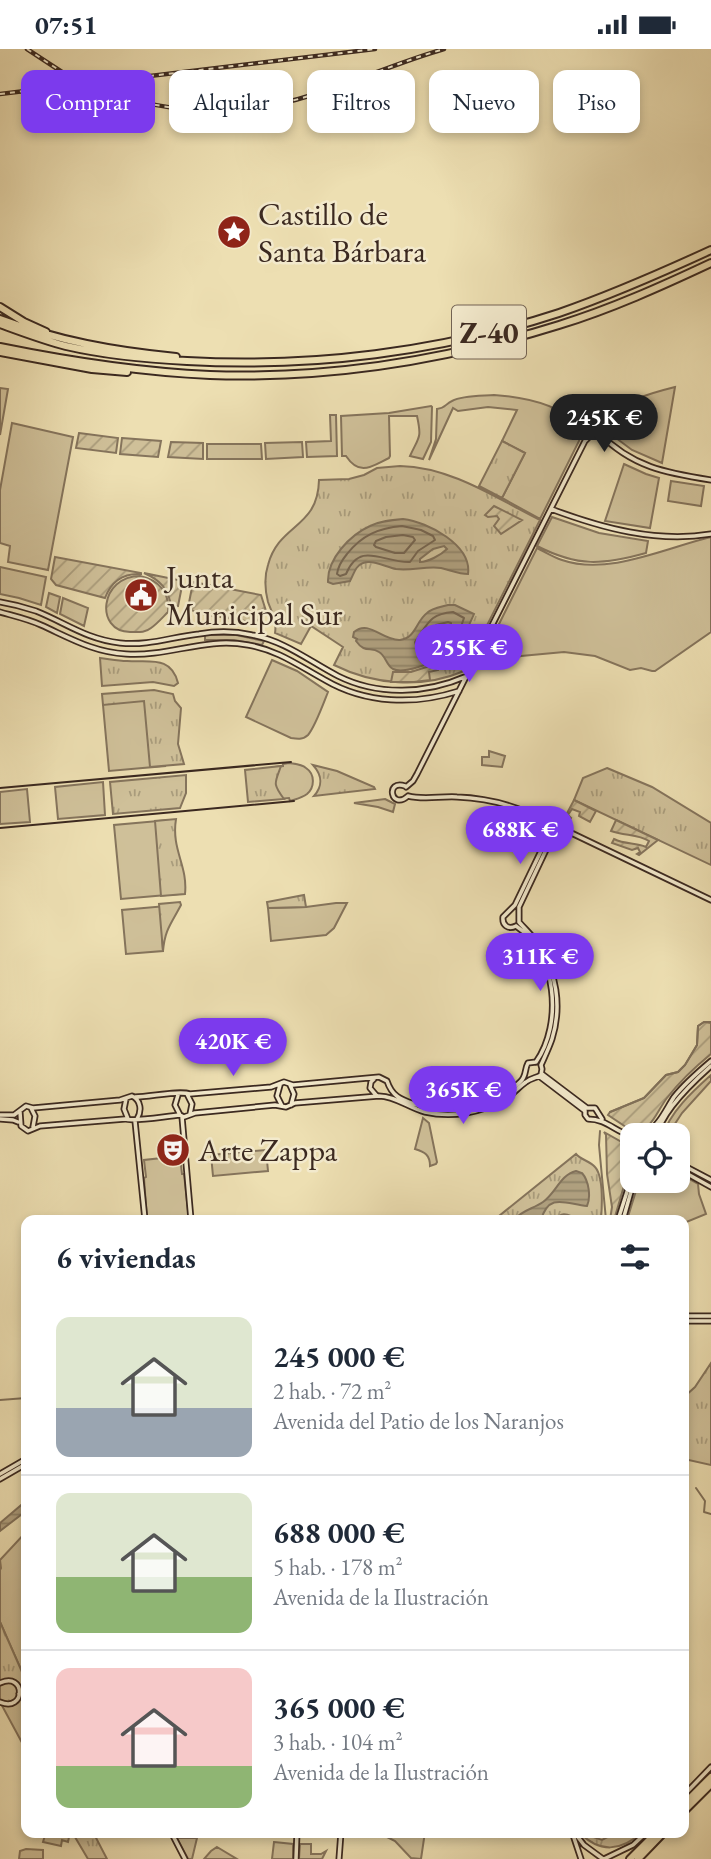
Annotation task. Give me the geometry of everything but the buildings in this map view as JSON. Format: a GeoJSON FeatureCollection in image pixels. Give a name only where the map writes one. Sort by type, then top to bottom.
{"type":"FeatureCollection","features":[{"type":"Feature","properties":{"kind":"highway","name":"Z-40"},"geometry":{"type":"LineString","coordinates":[[0,322],[65,346],[103,353],[160,360],[254,363],[309,361],[400,351],[499,330],[598,299],[711,250]]}},
{"type":"Feature","properties":{"kind":"highway","name":"Z-40"},"geometry":{"type":"LineString","coordinates":[[0,349],[141,370],[211,375],[310,373],[402,362],[452,353],[560,325],[711,263]]}},
{"type":"Feature","properties":{"kind":"highway"},"geometry":{"type":"LineString","coordinates":[[0,307],[46,332],[98,347]]}},
{"type":"Feature","properties":{"kind":"highway"},"geometry":{"type":"LineString","coordinates":[[0,322],[98,347],[254,363]]}},
{"type":"Feature","properties":{"kind":"highway"},"geometry":{"type":"LineString","coordinates":[[689,1799],[711,1777]]}},
{"type":"Feature","properties":{"kind":"highway"},"geometry":{"type":"LineString","coordinates":[[689,1806],[711,1784]]}},
{"type":"Feature","properties":{"kind":"highway"},"geometry":{"type":"LineString","coordinates":[[630,1859],[651,1838]]}},
{"type":"Feature","properties":{"kind":"highway"},"geometry":{"type":"LineString","coordinates":[[639,1859],[658,1838]]}},
{"type":"Feature","properties":{"kind":"street"},"geometry":{"type":"LineString","coordinates":[[405,787],[415,779],[585,441],[601,429],[597,419],[585,422],[585,441]]}},
{"type":"Feature","properties":{"kind":"street"},"geometry":{"type":"LineString","coordinates":[[585,432],[591,435]]}},
{"type":"Feature","properties":{"kind":"street"},"geometry":{"type":"LineString","coordinates":[[598,433],[621,452],[649,467],[711,480]]}},
{"type":"Feature","properties":{"kind":"street"},"geometry":{"type":"LineString","coordinates":[[551,509],[601,526],[637,533],[677,536],[711,534]]}},
{"type":"Feature","properties":{"kind":"street"},"geometry":{"type":"LineString","coordinates":[[0,602],[35,611],[77,632],[109,641],[145,643],[204,633],[244,633],[290,647],[339,676],[372,687],[417,690],[459,681],[462,685]]}},
{"type":"Feature","properties":{"kind":"street"},"geometry":{"type":"LineString","coordinates":[[0,612],[41,625],[77,643],[110,652],[145,654],[204,643],[239,643],[263,648],[284,656],[331,684],[362,695],[404,701],[448,697],[451,706]]}},
{"type":"Feature","properties":{"kind":"street"},"geometry":{"type":"LineString","coordinates":[[453,682],[467,676]]}},
{"type":"Feature","properties":{"kind":"street"},"geometry":{"type":"LineString","coordinates":[[453,682],[456,683],[457,691]]}},
{"type":"Feature","properties":{"kind":"street"},"geometry":{"type":"LineString","coordinates":[[439,697],[457,691]]}},
{"type":"Feature","properties":{"kind":"street"},"geometry":{"type":"LineString","coordinates":[[402,785],[408,796],[400,801],[395,799],[392,795],[393,789],[402,785]]}},
{"type":"Feature","properties":{"kind":"street"},"geometry":{"type":"LineString","coordinates":[[408,796],[481,799],[508,805],[547,821]]}},
{"type":"Feature","properties":{"kind":"street"},"geometry":{"type":"LineString","coordinates":[[547,821],[558,817],[563,822],[563,829]]}},
{"type":"Feature","properties":{"kind":"street"},"geometry":{"type":"LineString","coordinates":[[519,922],[516,926],[509,927],[503,922],[504,915],[515,905],[549,831],[547,821]]}},
{"type":"Feature","properties":{"kind":"street"},"geometry":{"type":"LineString","coordinates":[[549,831],[554,833],[563,829]]}},
{"type":"Feature","properties":{"kind":"street"},"geometry":{"type":"LineString","coordinates":[[563,829],[711,900]]}},
{"type":"Feature","properties":{"kind":"street"},"geometry":{"type":"LineString","coordinates":[[539,1063],[549,1047],[555,1025],[557,993],[544,954],[519,922],[518,915],[519,907],[554,833]]}},
{"type":"Feature","properties":{"kind":"street"},"geometry":{"type":"LineString","coordinates":[[511,911],[518,915]]}},
{"type":"Feature","properties":{"kind":"street"},"geometry":{"type":"LineString","coordinates":[[516,926],[537,949],[552,993],[553,1016],[539,1063],[540,1075],[586,1109],[587,1118],[604,1121],[620,1131]]}},
{"type":"Feature","properties":{"kind":"street"},"geometry":{"type":"LineString","coordinates":[[0,1117],[14,1115],[24,1107],[127,1099],[130,1096],[182,1092],[187,1094],[284,1083],[290,1085],[376,1078],[385,1079],[392,1093],[410,1103],[437,1110],[455,1110],[478,1106],[499,1097],[518,1084],[526,1074],[527,1065],[532,1061],[539,1063]]}},
{"type":"Feature","properties":{"kind":"street"},"geometry":{"type":"LineString","coordinates":[[657,1123],[686,1083],[711,1063]]}},
{"type":"Feature","properties":{"kind":"street"},"geometry":{"type":"LineString","coordinates":[[662,1123],[678,1100],[711,1063]]}},
{"type":"Feature","properties":{"kind":"street"},"geometry":{"type":"LineString","coordinates":[[526,1074],[533,1078]]}},
{"type":"Feature","properties":{"kind":"street"},"geometry":{"type":"LineString","coordinates":[[376,1078],[371,1082],[373,1094],[390,1097],[423,1111],[446,1114],[465,1113],[498,1103],[540,1075]]}},
{"type":"Feature","properties":{"kind":"street"},"geometry":{"type":"LineString","coordinates":[[280,1085],[278,1096],[282,1106]]}},
{"type":"Feature","properties":{"kind":"street"},"geometry":{"type":"LineString","coordinates":[[290,1085],[293,1094],[291,1105]]}},
{"type":"Feature","properties":{"kind":"street"},"geometry":{"type":"LineString","coordinates":[[0,1117],[15,1120],[24,1130],[42,1126],[286,1107],[380,1096],[387,1092],[389,1087]]}},
{"type":"Feature","properties":{"kind":"street"},"geometry":{"type":"LineString","coordinates":[[179,1093],[175,1103],[181,1116],[191,1215]]}},
{"type":"Feature","properties":{"kind":"street"},"geometry":{"type":"LineString","coordinates":[[187,1094],[192,1104],[190,1114]]}},
{"type":"Feature","properties":{"kind":"street"},"geometry":{"type":"LineString","coordinates":[[135,1097],[140,1108],[136,1120],[145,1215]]}},
{"type":"Feature","properties":{"kind":"street"},"geometry":{"type":"LineString","coordinates":[[127,1099],[124,1107],[128,1119]]}},
{"type":"Feature","properties":{"kind":"street"},"geometry":{"type":"LineString","coordinates":[[586,1109],[594,1107],[604,1121]]}},
{"type":"Feature","properties":{"kind":"street"},"geometry":{"type":"LineString","coordinates":[[31,1108],[35,1119],[32,1129]]}},
{"type":"Feature","properties":{"kind":"street"},"geometry":{"type":"LineString","coordinates":[[20,1112],[20,1124]]}},
{"type":"Feature","properties":{"kind":"street"},"geometry":{"type":"LineString","coordinates":[[594,1119],[598,1113]]}},
{"type":"Feature","properties":{"kind":"street"},"geometry":{"type":"LineString","coordinates":[[690,1168],[711,1180]]}},
{"type":"Feature","properties":{"kind":"street"},"geometry":{"type":"LineString","coordinates":[[690,1175],[711,1187]]}},
{"type":"Feature","properties":{"kind":"street"},"geometry":{"type":"LineString","coordinates":[[621,1215],[627,1193]]}},
{"type":"Feature","properties":{"kind":"street"},"geometry":{"type":"LineString","coordinates":[[622,1215],[630,1193]]}},
{"type":"Feature","properties":{"kind":"street"},"geometry":{"type":"LineString","coordinates":[[689,1318],[711,1319]]}},
{"type":"Feature","properties":{"kind":"street"},"geometry":{"type":"LineString","coordinates":[[0,1474],[21,1464]]}},
{"type":"Feature","properties":{"kind":"street"},"geometry":{"type":"LineString","coordinates":[[0,1479],[21,1465]]}},
{"type":"Feature","properties":{"kind":"street"},"geometry":{"type":"LineString","coordinates":[[0,1683],[10,1681],[21,1688]]}},
{"type":"Feature","properties":{"kind":"street"},"geometry":{"type":"LineString","coordinates":[[0,1702],[10,1704],[17,1700],[18,1687]]}},
{"type":"Feature","properties":{"kind":"street"},"geometry":{"type":"LineString","coordinates":[[689,1789],[711,1767]]}},
{"type":"Feature","properties":{"kind":"street"},"geometry":{"type":"LineString","coordinates":[[174,1838],[185,1859]]}},
{"type":"Feature","properties":{"kind":"street"},"geometry":{"type":"LineString","coordinates":[[296,1859],[297,1838]]}},
{"type":"Feature","properties":{"kind":"street"},"geometry":{"type":"LineString","coordinates":[[339,1859],[341,1838]]}},
{"type":"Feature","properties":{"kind":"street"},"geometry":{"type":"LineString","coordinates":[[575,1838],[581,1859]]}},
{"type":"Feature","properties":{"kind":"street"},"geometry":{"type":"LineString","coordinates":[[578,1838],[584,1846],[604,1859],[633,1845],[641,1838]]}},
{"type":"Feature","properties":{"kind":"green space"},"geometry":{"type":"Polygon","coordinates":[[[675,387],[662,463],[632,450],[608,432],[607,419],[614,412],[630,402],[675,387]]]}},
{"type":"Feature","properties":{"kind":"green space"},"geometry":{"type":"Polygon","coordinates":[[[0,388],[8,389],[0,435],[0,388]]]}},
{"type":"Feature","properties":{"kind":"green space"},"geometry":{"type":"Polygon","coordinates":[[[494,395],[538,402],[559,410],[577,423],[579,441],[540,519],[502,498],[525,453],[502,441],[517,410],[488,407],[458,411],[453,408],[429,460],[436,439],[437,409],[462,398],[494,395]]]}},
{"type":"Feature","properties":{"kind":"green space"},"geometry":{"type":"Polygon","coordinates":[[[431,406],[431,442],[423,459],[410,456],[419,437],[417,416],[389,416],[389,458],[361,468],[346,456],[342,456],[341,416],[389,413],[431,406]]]}},
{"type":"Feature","properties":{"kind":"green space"},"geometry":{"type":"Polygon","coordinates":[[[330,415],[336,415],[337,456],[307,457],[306,442],[331,441],[330,415]]]}},
{"type":"Feature","properties":{"kind":"green space"},"geometry":{"type":"Polygon","coordinates":[[[12,423],[73,437],[48,570],[8,562],[10,546],[0,543],[0,490],[12,423]]]}},
{"type":"Feature","properties":{"kind":"green space"},"geometry":{"type":"Polygon","coordinates":[[[79,433],[118,438],[116,453],[76,448],[79,433]]]}},
{"type":"Feature","properties":{"kind":"green space"},"geometry":{"type":"Polygon","coordinates":[[[122,438],[161,441],[158,457],[120,454],[122,438]]]}},
{"type":"Feature","properties":{"kind":"green space"},"geometry":{"type":"Polygon","coordinates":[[[502,441],[525,453],[502,498],[479,486],[502,441]]]}},
{"type":"Feature","properties":{"kind":"green space"},"geometry":{"type":"Polygon","coordinates":[[[171,442],[203,443],[203,459],[168,457],[171,442]]]}},
{"type":"Feature","properties":{"kind":"green space"},"geometry":{"type":"Polygon","coordinates":[[[302,442],[303,457],[266,459],[265,443],[302,442]]]}},
{"type":"Feature","properties":{"kind":"green space"},"geometry":{"type":"Polygon","coordinates":[[[207,444],[261,444],[262,459],[207,459],[207,444]]]}},
{"type":"Feature","properties":{"kind":"green space"},"geometry":{"type":"Polygon","coordinates":[[[624,464],[659,478],[650,528],[605,521],[624,464]]]}},
{"type":"Feature","properties":{"kind":"green space"},"geometry":{"type":"Polygon","coordinates":[[[400,466],[455,478],[540,520],[464,671],[448,677],[415,682],[365,677],[334,665],[343,647],[311,626],[301,644],[275,633],[275,621],[268,602],[265,579],[273,551],[312,508],[319,480],[349,479],[377,468],[400,466]]]}},
{"type":"Feature","properties":{"kind":"green space"},"geometry":{"type":"Polygon","coordinates":[[[671,481],[704,486],[701,506],[668,501],[671,481]]]}},
{"type":"Feature","properties":{"kind":"green space"},"geometry":{"type":"Polygon","coordinates":[[[494,506],[522,520],[501,534],[494,526],[499,519],[497,516],[485,515],[494,506]]]}},
{"type":"Feature","properties":{"kind":"green space"},"geometry":{"type":"Polygon","coordinates":[[[552,517],[599,533],[648,541],[646,553],[603,562],[565,558],[537,546],[552,517]]]}},
{"type":"Feature","properties":{"kind":"green space"},"geometry":{"type":"Polygon","coordinates":[[[711,537],[711,632],[655,671],[641,668],[630,670],[595,656],[564,652],[521,656],[477,668],[537,548],[562,560],[598,565],[636,559],[711,537]]]}},
{"type":"Feature","properties":{"kind":"green space"},"geometry":{"type":"Polygon","coordinates":[[[55,557],[141,574],[129,575],[119,580],[105,598],[56,585],[51,579],[55,557]]]}},
{"type":"Feature","properties":{"kind":"green space"},"geometry":{"type":"Polygon","coordinates":[[[0,567],[46,577],[41,605],[0,594],[0,567]]]}},
{"type":"Feature","properties":{"kind":"green space"},"geometry":{"type":"Polygon","coordinates":[[[144,573],[183,581],[178,606],[171,607],[163,586],[144,573]]]}},
{"type":"Feature","properties":{"kind":"green space"},"geometry":{"type":"Polygon","coordinates":[[[140,576],[162,588],[167,599],[168,612],[146,631],[130,632],[118,629],[107,614],[106,604],[110,593],[127,578],[140,576]]]}},
{"type":"Feature","properties":{"kind":"green space"},"geometry":{"type":"Polygon","coordinates":[[[193,582],[261,595],[266,611],[258,620],[251,622],[197,613],[188,608],[193,582]]]}},
{"type":"Feature","properties":{"kind":"green space"},"geometry":{"type":"Polygon","coordinates":[[[49,593],[60,597],[57,613],[46,607],[49,593]]]}},
{"type":"Feature","properties":{"kind":"green space"},"geometry":{"type":"Polygon","coordinates":[[[63,598],[88,608],[84,626],[60,614],[63,598]]]}},
{"type":"Feature","properties":{"kind":"green space"},"geometry":{"type":"Polygon","coordinates":[[[205,635],[236,635],[264,641],[262,645],[234,640],[205,640],[205,635]]]}},
{"type":"Feature","properties":{"kind":"green space"},"geometry":{"type":"Polygon","coordinates":[[[100,658],[165,664],[175,674],[178,683],[174,686],[153,682],[102,686],[100,658]]]}},
{"type":"Feature","properties":{"kind":"green space"},"geometry":{"type":"Polygon","coordinates":[[[272,660],[297,671],[328,692],[314,726],[304,738],[291,738],[246,717],[272,660]]]}},
{"type":"Feature","properties":{"kind":"green space"},"geometry":{"type":"Polygon","coordinates":[[[439,663],[438,670],[429,672],[430,680],[391,682],[393,672],[411,672],[439,663]]]}},
{"type":"Feature","properties":{"kind":"green space"},"geometry":{"type":"Polygon","coordinates":[[[154,690],[173,694],[181,708],[178,744],[184,764],[150,767],[144,701],[103,705],[102,694],[154,690]]]}},
{"type":"Feature","properties":{"kind":"green space"},"geometry":{"type":"Polygon","coordinates":[[[151,695],[165,766],[109,771],[103,705],[107,701],[151,695]]]}},
{"type":"Feature","properties":{"kind":"green space"},"geometry":{"type":"Polygon","coordinates":[[[489,751],[505,756],[502,767],[482,765],[482,757],[489,757],[489,751]]]}},
{"type":"Feature","properties":{"kind":"green space"},"geometry":{"type":"Polygon","coordinates":[[[289,763],[306,768],[313,781],[307,794],[290,801],[289,798],[278,799],[270,779],[275,767],[289,763]]]}},
{"type":"Feature","properties":{"kind":"green space"},"geometry":{"type":"Polygon","coordinates":[[[313,765],[337,771],[375,789],[314,796],[320,781],[313,765]]]}},
{"type":"Feature","properties":{"kind":"green space"},"geometry":{"type":"Polygon","coordinates":[[[281,766],[276,783],[284,799],[248,802],[245,770],[281,766]]]}},
{"type":"Feature","properties":{"kind":"green space"},"geometry":{"type":"Polygon","coordinates":[[[607,768],[652,787],[711,823],[711,865],[574,800],[583,778],[607,768]]]}},
{"type":"Feature","properties":{"kind":"green space"},"geometry":{"type":"Polygon","coordinates":[[[186,775],[186,793],[180,808],[113,814],[110,782],[186,775]]]}},
{"type":"Feature","properties":{"kind":"green space"},"geometry":{"type":"Polygon","coordinates":[[[103,782],[105,815],[58,819],[55,787],[103,782]]]}},
{"type":"Feature","properties":{"kind":"green space"},"geometry":{"type":"Polygon","coordinates":[[[27,789],[30,822],[0,824],[0,792],[27,789]]]}},
{"type":"Feature","properties":{"kind":"green space"},"geometry":{"type":"Polygon","coordinates":[[[385,799],[395,804],[393,812],[354,803],[385,799]]]}},
{"type":"Feature","properties":{"kind":"green space"},"geometry":{"type":"Polygon","coordinates":[[[574,800],[596,811],[590,822],[579,816],[580,812],[572,809],[568,815],[571,818],[568,823],[565,817],[574,800]]]}},
{"type":"Feature","properties":{"kind":"green space"},"geometry":{"type":"Polygon","coordinates":[[[176,819],[176,840],[184,874],[185,894],[161,896],[155,821],[176,819]]]}},
{"type":"Feature","properties":{"kind":"green space"},"geometry":{"type":"Polygon","coordinates":[[[169,820],[178,894],[121,899],[114,825],[169,820]]]}},
{"type":"Feature","properties":{"kind":"green space"},"geometry":{"type":"Polygon","coordinates":[[[616,820],[658,840],[639,855],[638,848],[632,850],[612,843],[614,839],[646,847],[649,841],[611,831],[616,820]]]}},
{"type":"Feature","properties":{"kind":"green space"},"geometry":{"type":"Polygon","coordinates":[[[304,895],[306,907],[268,908],[267,902],[304,895]]]}},
{"type":"Feature","properties":{"kind":"green space"},"geometry":{"type":"Polygon","coordinates":[[[180,902],[181,905],[167,932],[163,951],[159,904],[180,902]]]}},
{"type":"Feature","properties":{"kind":"green space"},"geometry":{"type":"Polygon","coordinates":[[[347,903],[334,928],[326,935],[271,941],[268,908],[347,903]]]}},
{"type":"Feature","properties":{"kind":"green space"},"geometry":{"type":"Polygon","coordinates":[[[166,906],[168,921],[162,934],[163,951],[126,954],[122,910],[166,906]]]}},
{"type":"Feature","properties":{"kind":"green space"},"geometry":{"type":"Polygon","coordinates":[[[704,1022],[711,1023],[711,1054],[677,1086],[650,1123],[620,1123],[608,1115],[644,1098],[666,1075],[678,1072],[697,1045],[698,1026],[704,1022]]]}},
{"type":"Feature","properties":{"kind":"green space"},"geometry":{"type":"Polygon","coordinates":[[[711,1075],[711,1081],[675,1123],[668,1123],[676,1111],[711,1075]]]}},
{"type":"Feature","properties":{"kind":"green space"},"geometry":{"type":"Polygon","coordinates":[[[423,1118],[429,1123],[437,1162],[430,1166],[426,1155],[415,1149],[423,1118]]]}},
{"type":"Feature","properties":{"kind":"green space"},"geometry":{"type":"Polygon","coordinates":[[[604,1132],[620,1141],[622,1193],[615,1215],[611,1215],[604,1132]]]}},
{"type":"Feature","properties":{"kind":"green space"},"geometry":{"type":"Polygon","coordinates":[[[266,1150],[268,1171],[213,1176],[211,1155],[266,1150]]]}},
{"type":"Feature","properties":{"kind":"green space"},"geometry":{"type":"Polygon","coordinates":[[[576,1154],[593,1165],[598,1172],[602,1192],[601,1215],[500,1215],[576,1154]]]}},
{"type":"Feature","properties":{"kind":"green space"},"geometry":{"type":"Polygon","coordinates":[[[180,1156],[188,1215],[147,1215],[144,1160],[180,1156]]]}},
{"type":"Feature","properties":{"kind":"green space"},"geometry":{"type":"Polygon","coordinates":[[[690,1179],[698,1184],[706,1214],[689,1221],[689,1215],[629,1215],[635,1193],[690,1193],[690,1179]]]}},
{"type":"Feature","properties":{"kind":"green space"},"geometry":{"type":"Polygon","coordinates":[[[711,1363],[711,1465],[689,1460],[689,1392],[711,1363]]]}},
{"type":"Feature","properties":{"kind":"green space"},"geometry":{"type":"Polygon","coordinates":[[[21,1537],[21,1670],[0,1622],[0,1560],[21,1537]]]}},
{"type":"Feature","properties":{"kind":"green space"},"geometry":{"type":"Polygon","coordinates":[[[0,1622],[21,1670],[21,1741],[0,1702],[0,1622]]]}},
{"type":"Feature","properties":{"kind":"green space"},"geometry":{"type":"Polygon","coordinates":[[[44,1838],[69,1838],[68,1842],[62,1840],[61,1846],[43,1842],[44,1838]]]}},
{"type":"Feature","properties":{"kind":"green space"},"geometry":{"type":"Polygon","coordinates":[[[76,1838],[96,1838],[107,1859],[88,1859],[76,1838]]]}},
{"type":"Feature","properties":{"kind":"green space"},"geometry":{"type":"Polygon","coordinates":[[[177,1838],[197,1838],[192,1859],[188,1859],[177,1838]]]}},
{"type":"Feature","properties":{"kind":"green space"},"geometry":{"type":"Polygon","coordinates":[[[389,1838],[424,1838],[421,1859],[411,1858],[389,1838]]]}},
{"type":"Feature","properties":{"kind":"green space"},"geometry":{"type":"Polygon","coordinates":[[[635,1838],[610,1847],[602,1847],[587,1839],[635,1838]]]}},
{"type":"Feature","properties":{"kind":"green space"},"geometry":{"type":"Polygon","coordinates":[[[274,1842],[293,1844],[293,1859],[272,1859],[274,1842]]]}},
{"type":"Feature","properties":{"kind":"green space"},"geometry":{"type":"Polygon","coordinates":[[[300,1844],[311,1844],[311,1854],[326,1851],[322,1859],[299,1859],[300,1844]]]}},
{"type":"Feature","properties":{"kind":"green space"},"geometry":{"type":"Polygon","coordinates":[[[217,1847],[237,1859],[204,1859],[217,1847]]]}},
{"type":"Feature","properties":{"kind":"green space"},"geometry":{"type":"Polygon","coordinates":[[[43,1850],[43,1859],[19,1859],[20,1851],[43,1850]]]}},
{"type":"Feature","properties":{"kind":"water"},"geometry":{"type":"Polygon","coordinates":[[[403,519],[436,530],[456,545],[467,563],[468,574],[441,568],[396,569],[367,562],[358,566],[350,581],[333,584],[328,582],[331,565],[341,549],[362,530],[374,524],[403,519]],[[444,546],[433,549],[420,559],[420,562],[434,558],[447,549],[444,546]]]}},
{"type":"Feature","properties":{"kind":"water"},"geometry":{"type":"Polygon","coordinates":[[[455,605],[474,614],[452,649],[426,665],[404,670],[393,669],[376,650],[365,649],[353,637],[354,632],[365,628],[393,639],[405,639],[413,633],[429,611],[455,605]]]}},
{"type":"Feature","properties":{"kind":"water"},"geometry":{"type":"Polygon","coordinates":[[[576,1171],[584,1176],[588,1185],[587,1206],[559,1202],[549,1206],[543,1215],[519,1215],[543,1202],[576,1171]]]}},
{"type":"Feature","properties":{"kind":"water"},"geometry":{"type":"Polygon","coordinates":[[[21,1505],[21,1515],[0,1531],[0,1523],[21,1505]]]}},
{"type":"Feature","properties":{"kind":"waterway"},"geometry":{"type":"LineString","coordinates":[[610,1112],[644,1098],[666,1075],[678,1072],[697,1045],[698,1026],[711,1022]]}},
{"type":"Feature","properties":{"kind":"waterway"},"geometry":{"type":"LineString","coordinates":[[600,1131],[606,1215]]}},
{"type":"Feature","properties":{"kind":"waterway"},"geometry":{"type":"LineString","coordinates":[[0,1400],[21,1398]]}},
{"type":"Feature","properties":{"kind":"waterway"},"geometry":{"type":"LineString","coordinates":[[696,1488],[705,1501],[704,1512],[711,1514]]}},
{"type":"Feature","properties":{"kind":"tram line"},"geometry":{"type":"LineString","coordinates":[[0,788],[291,762]]}},
{"type":"Feature","properties":{"kind":"tram line"},"geometry":{"type":"LineString","coordinates":[[0,828],[294,801]]}},
{"type":"Feature","properties":{"kind":"railway"},"geometry":{"type":"LineString","coordinates":[[27,49],[59,70]]}},
{"type":"Feature","properties":{"kind":"railway"},"geometry":{"type":"LineString","coordinates":[[0,94],[375,49]]}},
{"type":"Feature","properties":{"kind":"railway"},"geometry":{"type":"LineString","coordinates":[[155,105],[231,110],[285,102],[444,49]]}},
{"type":"Feature","properties":{"kind":"place","name":"Castillo de Santa Bárbara"},"geometry":{"type":"Point","coordinates":[234,232]}},
{"type":"Feature","properties":{"kind":"place","name":"Junta Municipal Sur"},"geometry":{"type":"Point","coordinates":[141,595]}},
{"type":"Feature","properties":{"kind":"place","name":"Arte Zappa"},"geometry":{"type":"Point","coordinates":[173,1150]}}]}
